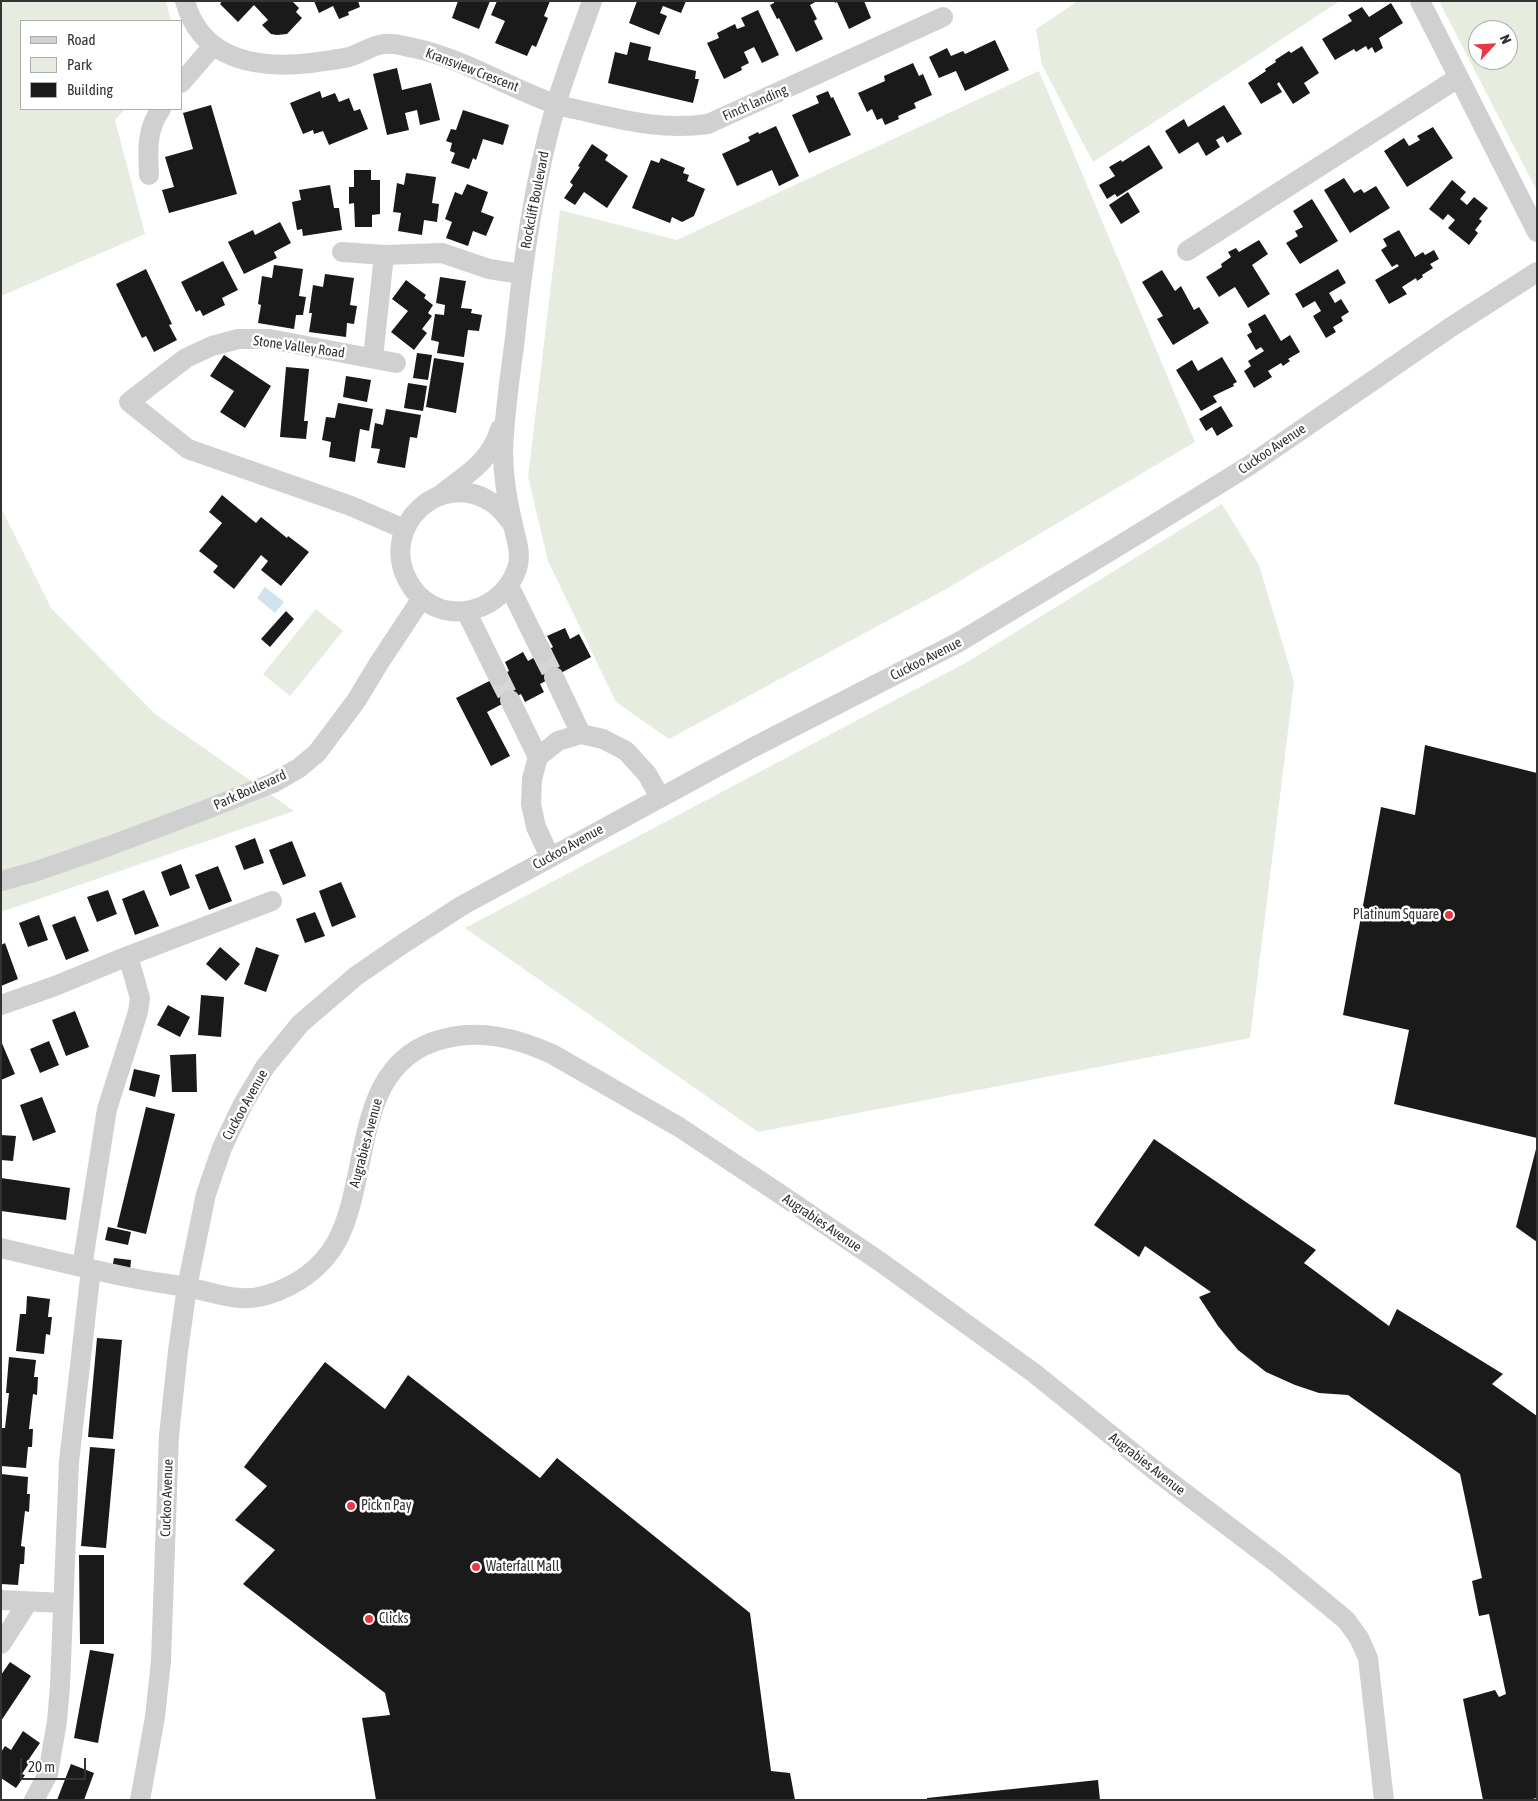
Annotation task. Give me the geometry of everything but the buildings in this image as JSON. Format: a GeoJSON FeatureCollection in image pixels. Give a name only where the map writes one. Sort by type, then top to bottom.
{"type":"FeatureCollection","features":[{"type":"Feature","properties":{"kind":"street","name":"Kransview Crescent"},"geometry":{"type":"LineString","coordinates":[[185,1],[198,30],[213,46],[236,58],[265,65],[292,65],[349,57],[376,45],[391,43],[433,52],[480,70],[556,104]]}},
{"type":"Feature","properties":{"kind":"street","name":"Rockcliff Boulevard"},"geometry":{"type":"LineString","coordinates":[[506,405],[521,274],[535,192],[556,104],[592,1]]}},
{"type":"Feature","properties":{"kind":"street"},"geometry":{"type":"LineString","coordinates":[[1420,1],[1537,232]]}},
{"type":"Feature","properties":{"kind":"street","name":"Finch landing"},"geometry":{"type":"LineString","coordinates":[[556,104],[626,121],[659,126],[690,127],[708,124],[943,17]]}},
{"type":"Feature","properties":{"kind":"street"},"geometry":{"type":"LineString","coordinates":[[182,82],[213,46]]}},
{"type":"Feature","properties":{"kind":"street"},"geometry":{"type":"LineString","coordinates":[[1187,251],[1458,78]]}},
{"type":"Feature","properties":{"kind":"street"},"geometry":{"type":"LineString","coordinates":[[149,175],[148,147],[152,121],[159,110]]}},
{"type":"Feature","properties":{"kind":"street"},"geometry":{"type":"LineString","coordinates":[[342,252],[384,255],[442,254],[490,270],[521,274]]}},
{"type":"Feature","properties":{"kind":"street"},"geometry":{"type":"LineString","coordinates":[[373,358],[384,255]]}},
{"type":"Feature","properties":{"kind":"street","name":"Cuckoo Avenue"},"geometry":{"type":"LineString","coordinates":[[140,1800],[155,1717],[161,1661],[169,1435],[187,1287],[206,1194],[222,1148],[243,1104],[261,1074],[300,1024],[356,976],[463,904],[752,748],[959,642],[1250,465],[1451,327],[1537,272]]}},
{"type":"Feature","properties":{"kind":"street","name":"Stone Valley Road"},"geometry":{"type":"LineString","coordinates":[[396,362],[270,340],[238,339],[212,346],[186,358],[129,402],[188,449],[352,506],[404,529]]}},
{"type":"Feature","properties":{"kind":"street"},"geometry":{"type":"LineString","coordinates":[[506,405],[503,449],[513,525],[519,545],[518,567],[509,586],[498,599],[483,607],[466,611],[449,611],[434,606],[413,590],[403,568],[401,545],[404,529],[417,511],[427,502],[439,496],[481,464],[495,445],[506,405]]}},
{"type":"Feature","properties":{"kind":"street"},"geometry":{"type":"LineString","coordinates":[[439,496],[458,493],[478,495],[490,500],[500,508],[513,525]]}},
{"type":"Feature","properties":{"kind":"street"},"geometry":{"type":"LineString","coordinates":[[509,586],[542,653]]}},
{"type":"Feature","properties":{"kind":"street","name":"Park Boulevard"},"geometry":{"type":"LineString","coordinates":[[1,882],[109,846],[204,810],[274,783],[299,768],[317,753],[356,701],[422,598]]}},
{"type":"Feature","properties":{"kind":"street"},"geometry":{"type":"LineString","coordinates":[[466,611],[498,676]]}},
{"type":"Feature","properties":{"kind":"street"},"geometry":{"type":"LineString","coordinates":[[554,677],[581,734]]}},
{"type":"Feature","properties":{"kind":"street"},"geometry":{"type":"LineString","coordinates":[[510,700],[538,757]]}},
{"type":"Feature","properties":{"kind":"street"},"geometry":{"type":"LineString","coordinates":[[550,857],[536,827],[531,804],[532,779],[538,757],[558,742],[581,734],[603,739],[626,751],[647,774],[660,797]]}},
{"type":"Feature","properties":{"kind":"street"},"geometry":{"type":"LineString","coordinates":[[1,1005],[55,986],[272,901]]}},
{"type":"Feature","properties":{"kind":"street"},"geometry":{"type":"LineString","coordinates":[[34,1800],[48,1774],[57,1721],[69,1462],[87,1268],[107,1110],[138,1012],[140,998],[128,956]]}},
{"type":"Feature","properties":{"kind":"street","name":"Augrabies Avenue"},"geometry":{"type":"LineString","coordinates":[[1,1248],[231,1298],[247,1299],[265,1296],[288,1288],[315,1268],[336,1243],[343,1228],[359,1172],[365,1139],[375,1104],[384,1082],[400,1060],[412,1052],[439,1040],[471,1034],[498,1037],[534,1046],[678,1127],[890,1269],[1034,1372],[1161,1474],[1278,1564],[1346,1620],[1359,1638],[1368,1658],[1386,1796]]}},
{"type":"Feature","properties":{"kind":"street"},"geometry":{"type":"LineString","coordinates":[[1,1600],[63,1604]]}},
{"type":"Feature","properties":{"kind":"street"},"geometry":{"type":"LineString","coordinates":[[1,1644],[28,1602]]}},
{"type":"Feature","properties":{"kind":"green space"},"geometry":{"type":"Polygon","coordinates":[[[1,1],[166,1],[171,20],[20,20],[20,110],[124,110],[115,120],[145,234],[1,296],[1,1]]]}},
{"type":"Feature","properties":{"kind":"green space"},"geometry":{"type":"Polygon","coordinates":[[[1078,1],[1340,1],[1093,162],[1042,65],[1036,29],[1078,1]]]}},
{"type":"Feature","properties":{"kind":"green space"},"geometry":{"type":"Polygon","coordinates":[[[1439,1],[1537,1],[1537,191],[1475,70],[1518,70],[1518,20],[1468,20],[1468,57],[1439,1]]]}},
{"type":"Feature","properties":{"kind":"green space"},"geometry":{"type":"Polygon","coordinates":[[[1039,71],[1195,442],[946,589],[669,739],[616,702],[548,561],[528,477],[560,210],[677,240],[1039,71]]]}},
{"type":"Feature","properties":{"kind":"green space"},"geometry":{"type":"Polygon","coordinates":[[[1222,504],[1259,565],[1294,682],[1250,1038],[758,1132],[465,928],[969,661],[1222,504]]]}},
{"type":"Feature","properties":{"kind":"green space"},"geometry":{"type":"Polygon","coordinates":[[[1,508],[51,608],[155,714],[294,811],[1,912],[1,508]]]}},
{"type":"Feature","properties":{"kind":"green space"},"geometry":{"type":"Polygon","coordinates":[[[316,609],[343,631],[290,696],[263,674],[316,609]]]}},
{"type":"Feature","properties":{"kind":"water"},"geometry":{"type":"Polygon","coordinates":[[[265,587],[284,602],[275,613],[257,598],[265,587]]]}},
{"type":"Feature","properties":{"kind":"tunnel"},"geometry":{"type":"LineString","coordinates":[[542,653],[554,677]]}},
{"type":"Feature","properties":{"kind":"tunnel"},"geometry":{"type":"LineString","coordinates":[[498,676],[510,700]]}},
{"type":"Feature","properties":{"kind":"place","name":"Platinum Square"},"geometry":{"type":"Point","coordinates":[1449,915]}},
{"type":"Feature","properties":{"kind":"place","name":"Pick n Pay"},"geometry":{"type":"Point","coordinates":[351,1506]}},
{"type":"Feature","properties":{"kind":"place","name":"Waterfall Mall"},"geometry":{"type":"Point","coordinates":[476,1567]}},
{"type":"Feature","properties":{"kind":"place","name":"Clicks"},"geometry":{"type":"Point","coordinates":[369,1619]}}]}
